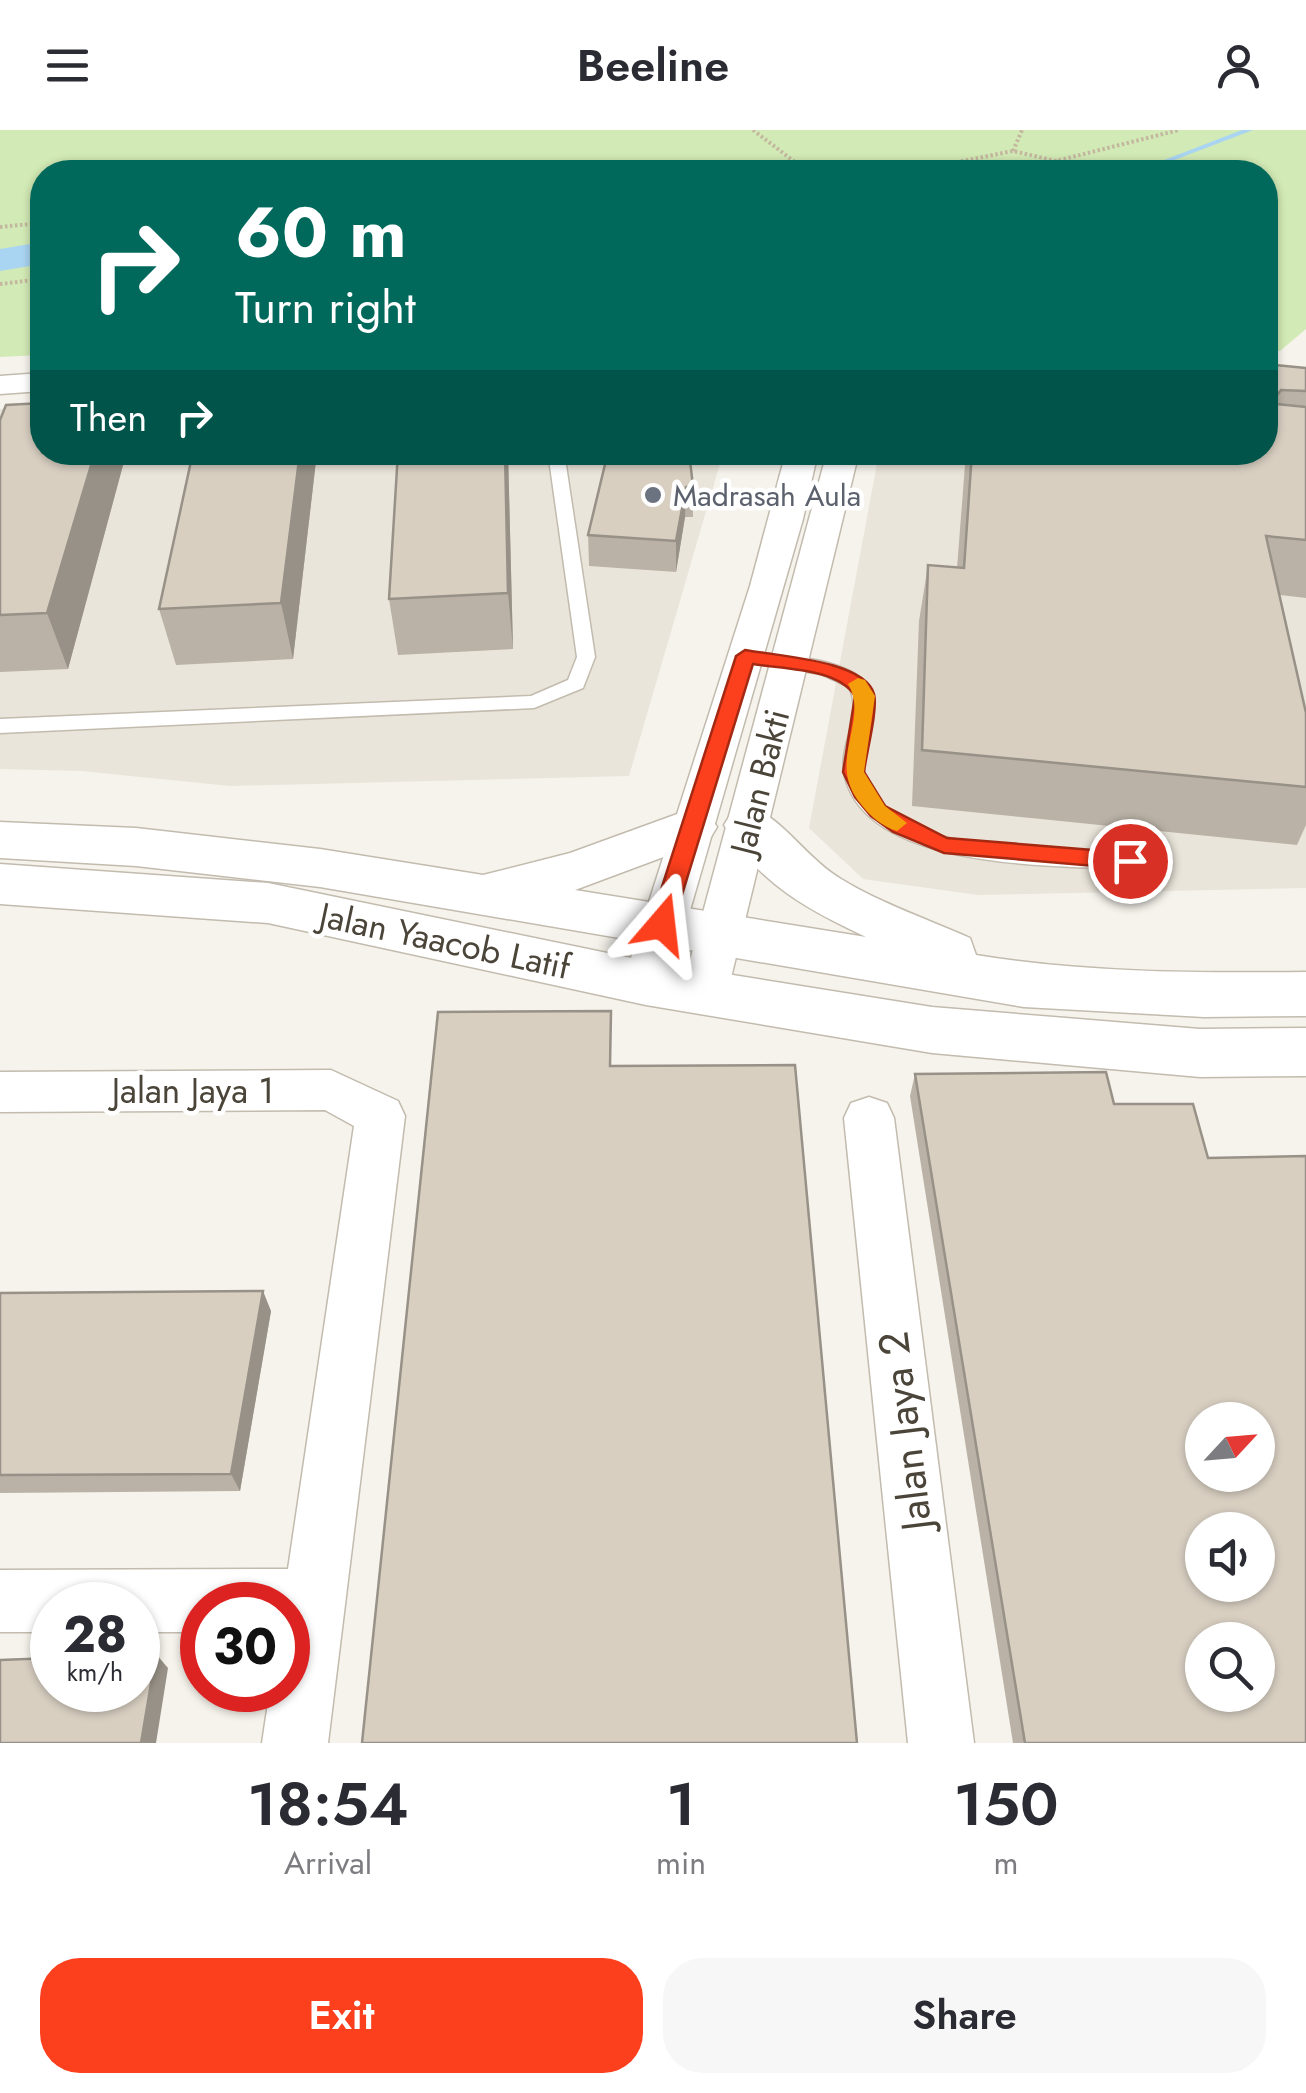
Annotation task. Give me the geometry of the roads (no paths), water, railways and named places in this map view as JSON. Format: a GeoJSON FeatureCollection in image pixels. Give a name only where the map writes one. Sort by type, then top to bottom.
{"type":"FeatureCollection","features":[{"type":"Feature","properties":{"kind":"street","name":"Jalan Bakti"},"geometry":{"type":"LineString","coordinates":[[646,984],[690,827],[782,541],[799,465]]}},
{"type":"Feature","properties":{"kind":"street","name":"Jalan Bakti"},"geometry":{"type":"LineString","coordinates":[[704,994],[840,465]]}},
{"type":"Feature","properties":{"kind":"street"},"geometry":{"type":"LineString","coordinates":[[750,824],[787,868],[822,894],[1024,984]]}},
{"type":"Feature","properties":{"kind":"street"},"geometry":{"type":"LineString","coordinates":[[480,892],[579,870],[690,827]]}},
{"type":"Feature","properties":{"kind":"street","name":"Jalan Yaacob Latif"},"geometry":{"type":"LineString","coordinates":[[0,840],[136,846],[320,868],[1024,984],[1204,995],[1306,994]]}},
{"type":"Feature","properties":{"kind":"street","name":"Jalan Yaacob Latif"},"geometry":{"type":"LineString","coordinates":[[0,884],[268,903],[646,984],[932,1030],[1200,1054],[1306,1052]]}},
{"type":"Feature","properties":{"kind":"street","name":"Jalan Jaya 1"},"geometry":{"type":"LineString","coordinates":[[0,1092],[331,1090],[380,1116],[313,1600]]}},
{"type":"Feature","properties":{"kind":"street","name":"Jalan Jaya 2"},"geometry":{"type":"LineString","coordinates":[[869,1118],[941,1743]]}},
{"type":"Feature","properties":{"kind":"street"},"geometry":{"type":"LineString","coordinates":[[0,1601],[313,1600],[294,1743]]}},
{"type":"Feature","properties":{"kind":"lane"},"geometry":{"type":"LineString","coordinates":[[0,726],[534,702],[576,684],[586,657],[558,465]]}},
{"type":"Feature","properties":{"kind":"lane"},"geometry":{"type":"LineString","coordinates":[[745,656],[842,674],[856,682],[865,696],[854,772],[862,792],[878,811],[901,826],[944,846],[1130,861]]}},
{"type":"Feature","properties":{"kind":"water"},"geometry":{"type":"Polygon","coordinates":[[[30,244],[30,266],[0,271],[0,249],[30,244]]]}},
{"type":"Feature","properties":{"kind":"waterway"},"geometry":{"type":"LineString","coordinates":[[1169,160],[1249,130]]}},
{"type":"Feature","properties":{"kind":"place","name":"Madrasah Aula"},"geometry":{"type":"Point","coordinates":[653,495]}}]}
